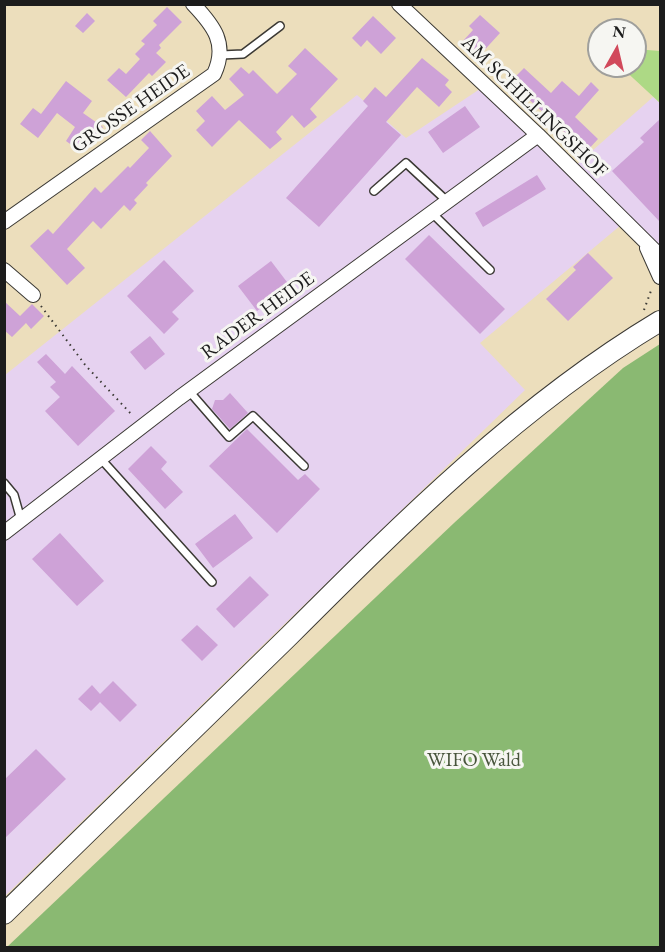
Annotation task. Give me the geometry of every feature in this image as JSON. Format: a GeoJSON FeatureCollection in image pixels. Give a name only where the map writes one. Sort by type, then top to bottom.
{"type":"FeatureCollection","features":[{"type":"Feature","properties":{"kind":"main road"},"geometry":{"type":"LineString","coordinates":[[4,915],[342,583],[477,455],[554,392],[615,348],[660,321]]}},
{"type":"Feature","properties":{"kind":"street"},"geometry":{"type":"LineString","coordinates":[[193,4],[217,34],[220,55]]}},
{"type":"Feature","properties":{"kind":"street","name":"AM SCHILLINGSHOF"},"geometry":{"type":"LineString","coordinates":[[399,4],[538,135],[660,256]]}},
{"type":"Feature","properties":{"kind":"street","name":"GROSSE HEIDE"},"geometry":{"type":"LineString","coordinates":[[4,222],[214,74],[220,55]]}},
{"type":"Feature","properties":{"kind":"street","name":"RADER HEIDE"},"geometry":{"type":"LineString","coordinates":[[4,533],[189,391],[538,135]]}},
{"type":"Feature","properties":{"kind":"street","name":"AM SCHILLINGSHOF"},"geometry":{"type":"LineString","coordinates":[[642,238],[660,277]]}},
{"type":"Feature","properties":{"kind":"street"},"geometry":{"type":"LineString","coordinates":[[4,270],[33,295]]}},
{"type":"Feature","properties":{"kind":"lane"},"geometry":{"type":"LineString","coordinates":[[220,55],[243,54],[280,26]]}},
{"type":"Feature","properties":{"kind":"lane"},"geometry":{"type":"LineString","coordinates":[[374,191],[406,163],[448,202]]}},
{"type":"Feature","properties":{"kind":"lane"},"geometry":{"type":"LineString","coordinates":[[432,213],[490,270]]}},
{"type":"Feature","properties":{"kind":"lane"},"geometry":{"type":"LineString","coordinates":[[189,391],[229,437],[253,416],[304,466]]}},
{"type":"Feature","properties":{"kind":"lane"},"geometry":{"type":"LineString","coordinates":[[101,459],[212,582]]}},
{"type":"Feature","properties":{"kind":"lane"},"geometry":{"type":"LineString","coordinates":[[4,483],[14,495],[21,520]]}},
{"type":"Feature","properties":{"kind":"path"},"geometry":{"type":"LineString","coordinates":[[33,295],[86,366],[144,427]]}},
{"type":"Feature","properties":{"kind":"shaded area"},"geometry":{"type":"Polygon","coordinates":[[[489,83],[575,166],[653,97],[660,103],[660,249],[639,242],[621,225],[480,343],[525,390],[5,896],[5,375],[357,95],[406,138],[489,83]]]}},
{"type":"Feature","properties":{"kind":"green space"},"geometry":{"type":"Polygon","coordinates":[[[647,50],[660,51],[660,103],[633,78],[647,78],[647,50]]]}},
{"type":"Feature","properties":{"kind":"green space","name":"WIFO Wald"},"geometry":{"type":"Polygon","coordinates":[[[660,344],[660,947],[7,947],[454,523],[623,368],[660,344]]]}},
{"type":"Feature","properties":{"kind":"building"},"geometry":{"type":"Polygon","coordinates":[[[167,7],[182,22],[159,45],[161,48],[156,53],[166,62],[152,76],[149,73],[126,97],[107,80],[119,68],[126,74],[140,59],[135,54],[145,44],[141,41],[157,25],[153,21],[167,7]]]}},
{"type":"Feature","properties":{"kind":"building"},"geometry":{"type":"Polygon","coordinates":[[[87,13],[95,21],[83,33],[75,26],[87,13]]]}},
{"type":"Feature","properties":{"kind":"building"},"geometry":{"type":"Polygon","coordinates":[[[480,15],[500,33],[479,56],[462,42],[473,30],[469,26],[480,15]]]}},
{"type":"Feature","properties":{"kind":"building"},"geometry":{"type":"Polygon","coordinates":[[[373,16],[396,38],[381,54],[367,40],[361,47],[352,38],[373,16]]]}},
{"type":"Feature","properties":{"kind":"building"},"geometry":{"type":"Polygon","coordinates":[[[305,48],[338,79],[310,109],[317,117],[304,128],[292,115],[276,132],[282,139],[270,149],[239,120],[212,147],[196,130],[205,121],[196,111],[212,96],[225,110],[244,95],[229,79],[241,67],[249,74],[253,70],[277,94],[297,74],[288,66],[305,48]]]}},
{"type":"Feature","properties":{"kind":"building"},"geometry":{"type":"Polygon","coordinates":[[[422,58],[449,80],[445,85],[452,92],[439,107],[417,87],[386,122],[401,135],[319,227],[286,198],[368,106],[363,101],[375,87],[386,97],[422,58]]]}},
{"type":"Feature","properties":{"kind":"building"},"geometry":{"type":"Polygon","coordinates":[[[524,68],[551,93],[562,81],[579,96],[591,82],[599,90],[575,117],[598,139],[586,152],[510,82],[524,68]]]}},
{"type":"Feature","properties":{"kind":"building"},"geometry":{"type":"Polygon","coordinates":[[[66,81],[92,101],[83,113],[103,127],[94,140],[89,137],[80,151],[66,141],[75,127],[57,113],[38,138],[20,124],[33,108],[41,114],[66,81]]]}},
{"type":"Feature","properties":{"kind":"building"},"geometry":{"type":"Polygon","coordinates":[[[465,106],[480,127],[443,153],[428,132],[465,106]]]}},
{"type":"Feature","properties":{"kind":"building"},"geometry":{"type":"Polygon","coordinates":[[[660,119],[660,222],[612,171],[644,142],[640,138],[660,119]]]}},
{"type":"Feature","properties":{"kind":"building"},"geometry":{"type":"Polygon","coordinates":[[[150,131],[172,156],[146,183],[148,185],[134,200],[137,203],[130,211],[124,205],[101,229],[93,221],[67,249],[85,268],[67,285],[30,246],[48,229],[53,234],[95,187],[101,193],[128,166],[130,168],[149,148],[141,140],[150,131]]]}},
{"type":"Feature","properties":{"kind":"building"},"geometry":{"type":"Polygon","coordinates":[[[537,175],[546,189],[483,227],[475,213],[537,175]]]}},
{"type":"Feature","properties":{"kind":"building"},"geometry":{"type":"Polygon","coordinates":[[[429,235],[505,309],[480,334],[405,259],[429,235]]]}},
{"type":"Feature","properties":{"kind":"building"},"geometry":{"type":"Polygon","coordinates":[[[588,253],[613,278],[568,321],[546,299],[576,270],[573,267],[588,253]]]}},
{"type":"Feature","properties":{"kind":"building"},"geometry":{"type":"Polygon","coordinates":[[[164,260],[194,291],[172,312],[179,319],[164,334],[127,296],[164,260]]]}},
{"type":"Feature","properties":{"kind":"building"},"geometry":{"type":"Polygon","coordinates":[[[271,261],[290,286],[257,311],[238,286],[271,261]]]}},
{"type":"Feature","properties":{"kind":"building"},"geometry":{"type":"Polygon","coordinates":[[[4,301],[20,316],[32,304],[44,316],[31,329],[26,323],[12,337],[4,330],[4,301]]]}},
{"type":"Feature","properties":{"kind":"building"},"geometry":{"type":"Polygon","coordinates":[[[150,336],[165,354],[145,370],[130,352],[150,336]]]}},
{"type":"Feature","properties":{"kind":"building"},"geometry":{"type":"Polygon","coordinates":[[[46,354],[65,374],[72,366],[115,411],[78,446],[45,411],[60,397],[50,387],[56,382],[37,362],[46,354]]]}},
{"type":"Feature","properties":{"kind":"building"},"geometry":{"type":"Polygon","coordinates":[[[230,393],[248,413],[230,429],[212,409],[215,400],[223,400],[230,393]]]}},
{"type":"Feature","properties":{"kind":"building"},"geometry":{"type":"Polygon","coordinates":[[[247,429],[298,480],[305,474],[320,489],[277,533],[209,466],[247,429]]]}},
{"type":"Feature","properties":{"kind":"building"},"geometry":{"type":"Polygon","coordinates":[[[151,446],[167,462],[161,469],[183,492],[165,509],[128,469],[151,446]]]}},
{"type":"Feature","properties":{"kind":"building"},"geometry":{"type":"Polygon","coordinates":[[[235,514],[253,538],[213,568],[195,544],[235,514]]]}},
{"type":"Feature","properties":{"kind":"building"},"geometry":{"type":"Polygon","coordinates":[[[60,533],[104,581],[77,606],[32,559],[60,533]]]}},
{"type":"Feature","properties":{"kind":"building"},"geometry":{"type":"Polygon","coordinates":[[[250,576],[269,595],[234,628],[216,609],[250,576]]]}},
{"type":"Feature","properties":{"kind":"building"},"geometry":{"type":"Polygon","coordinates":[[[197,625],[218,645],[202,661],[181,640],[197,625]]]}},
{"type":"Feature","properties":{"kind":"building"},"geometry":{"type":"Polygon","coordinates":[[[113,681],[137,705],[120,722],[100,702],[91,711],[78,699],[92,685],[100,694],[113,681]]]}},
{"type":"Feature","properties":{"kind":"building"},"geometry":{"type":"Polygon","coordinates":[[[36,749],[66,779],[4,839],[4,780],[36,749]]]}}]}
